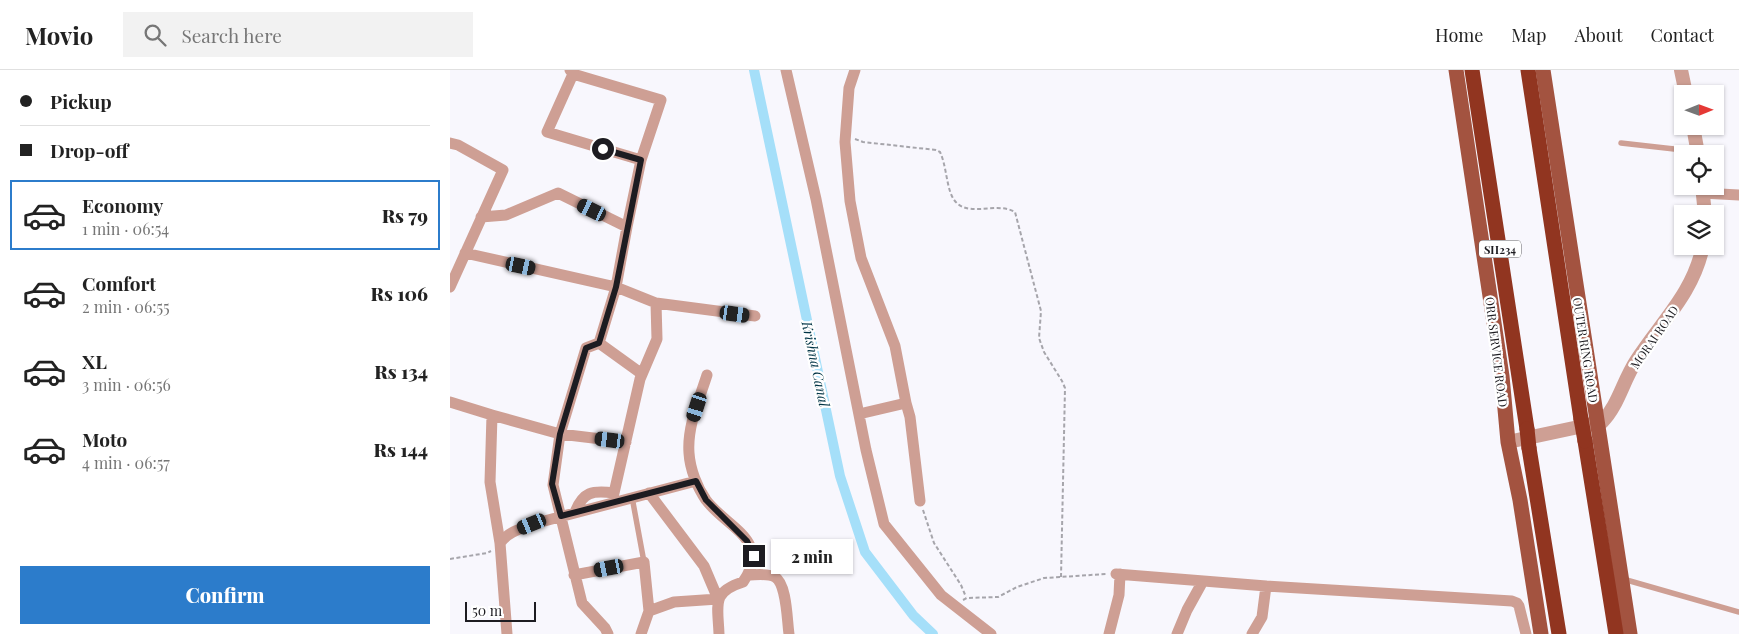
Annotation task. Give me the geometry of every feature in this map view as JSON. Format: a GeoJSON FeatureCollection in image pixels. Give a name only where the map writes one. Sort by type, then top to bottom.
{"type":"FeatureCollection","features":[{"type":"Feature","properties":{"kind":"highway","name":"SH234"},"geometry":{"type":"LineString","coordinates":[[1472,70],[1559,634]]}},
{"type":"Feature","properties":{"kind":"highway","name":"OUTER RING ROAD"},"geometry":{"type":"LineString","coordinates":[[1528,70],[1616,634]]}},
{"type":"Feature","properties":{"kind":"main road","name":"ORR SERVICE ROAD"},"geometry":{"type":"LineString","coordinates":[[1456,70],[1499,357],[1508,442],[1520,500],[1541,634]]}},
{"type":"Feature","properties":{"kind":"main road"},"geometry":{"type":"LineString","coordinates":[[1544,70],[1630,634]]}},
{"type":"Feature","properties":{"kind":"street"},"geometry":{"type":"LineString","coordinates":[[786,70],[818,208],[866,450],[884,524],[936,589],[979,630],[991,634]]}},
{"type":"Feature","properties":{"kind":"street"},"geometry":{"type":"LineString","coordinates":[[855,70],[848,88],[846,136],[850,201],[861,258],[895,346],[910,417],[920,501]]}},
{"type":"Feature","properties":{"kind":"street"},"geometry":{"type":"LineString","coordinates":[[1681,70],[1684,85]]}},
{"type":"Feature","properties":{"kind":"street"},"geometry":{"type":"LineString","coordinates":[[599,343],[616,287],[641,160],[662,100],[571,72],[547,132],[641,160]]}},
{"type":"Feature","properties":{"kind":"street"},"geometry":{"type":"LineString","coordinates":[[450,143],[458,145],[502,170],[450,287]]}},
{"type":"Feature","properties":{"kind":"street"},"geometry":{"type":"LineString","coordinates":[[1724,193],[1739,195]]}},
{"type":"Feature","properties":{"kind":"street"},"geometry":{"type":"LineString","coordinates":[[481,217],[506,215],[558,194],[627,227]]}},
{"type":"Feature","properties":{"kind":"street"},"geometry":{"type":"LineString","coordinates":[[465,254],[616,287],[656,303],[755,316]]}},
{"type":"Feature","properties":{"kind":"street","name":"MORAI ROAD"},"geometry":{"type":"LineString","coordinates":[[1598,424],[1607,416],[1635,363],[1687,290],[1701,255]]}},
{"type":"Feature","properties":{"kind":"street"},"geometry":{"type":"LineString","coordinates":[[575,512],[580,500],[586,495],[604,492],[614,493],[642,374],[657,339],[656,303]]}},
{"type":"Feature","properties":{"kind":"street"},"geometry":{"type":"LineString","coordinates":[[599,343],[642,374]]}},
{"type":"Feature","properties":{"kind":"street"},"geometry":{"type":"LineString","coordinates":[[599,343],[586,348],[560,434],[552,484],[582,603],[605,628],[608,634]]}},
{"type":"Feature","properties":{"kind":"street"},"geometry":{"type":"LineString","coordinates":[[707,375],[692,423],[689,453],[696,481],[706,500],[747,541],[754,556],[748,576],[743,582],[723,591],[718,599]]}},
{"type":"Feature","properties":{"kind":"street"},"geometry":{"type":"LineString","coordinates":[[450,402],[560,434],[626,442]]}},
{"type":"Feature","properties":{"kind":"street"},"geometry":{"type":"LineString","coordinates":[[859,414],[906,403]]}},
{"type":"Feature","properties":{"kind":"street"},"geometry":{"type":"LineString","coordinates":[[492,415],[490,482],[500,543],[507,634]]}},
{"type":"Feature","properties":{"kind":"street"},"geometry":{"type":"LineString","coordinates":[[1508,442],[1598,424]]}},
{"type":"Feature","properties":{"kind":"street"},"geometry":{"type":"LineString","coordinates":[[500,543],[504,537],[512,532],[532,524],[696,481]]}},
{"type":"Feature","properties":{"kind":"street"},"geometry":{"type":"LineString","coordinates":[[649,493],[704,566],[718,599],[719,634]]}},
{"type":"Feature","properties":{"kind":"street"},"geometry":{"type":"LineString","coordinates":[[574,575],[644,562],[649,611],[641,634]]}},
{"type":"Feature","properties":{"kind":"street"},"geometry":{"type":"LineString","coordinates":[[748,576],[766,574],[775,576],[780,581],[784,594],[789,634]]}},
{"type":"Feature","properties":{"kind":"street"},"geometry":{"type":"LineString","coordinates":[[1110,634],[1119,595],[1118,574],[1266,586],[1512,601],[1519,606],[1526,634]]}},
{"type":"Feature","properties":{"kind":"street"},"geometry":{"type":"LineString","coordinates":[[1177,634],[1187,610],[1204,581]]}},
{"type":"Feature","properties":{"kind":"street"},"geometry":{"type":"LineString","coordinates":[[1252,634],[1262,617],[1266,586]]}},
{"type":"Feature","properties":{"kind":"street"},"geometry":{"type":"LineString","coordinates":[[649,611],[674,602],[718,599]]}},
{"type":"Feature","properties":{"kind":"lane"},"geometry":{"type":"LineString","coordinates":[[1621,143],[1674,149]]}},
{"type":"Feature","properties":{"kind":"lane"},"geometry":{"type":"LineString","coordinates":[[632,497],[644,562]]}},
{"type":"Feature","properties":{"kind":"lane"},"geometry":{"type":"LineString","coordinates":[[1621,578],[1739,612]]}},
{"type":"Feature","properties":{"kind":"path"},"geometry":{"type":"LineString","coordinates":[[846,136],[863,142],[940,152],[951,195],[958,204],[967,209],[1008,208],[1015,212],[1040,311],[1039,338],[1044,352],[1065,388],[1061,577]]}},
{"type":"Feature","properties":{"kind":"path"},"geometry":{"type":"LineString","coordinates":[[920,501],[934,543],[961,585],[967,598]]}},
{"type":"Feature","properties":{"kind":"path"},"geometry":{"type":"LineString","coordinates":[[450,560],[487,553],[500,543]]}},
{"type":"Feature","properties":{"kind":"path"},"geometry":{"type":"LineString","coordinates":[[954,605],[967,598],[998,597],[1017,587],[1044,578],[1118,574]]}},
{"type":"Feature","properties":{"kind":"waterway","name":"Krishna Canal"},"geometry":{"type":"LineString","coordinates":[[754,70],[840,476],[865,552],[913,615],[933,634]]}},
{"type":"Feature","properties":{"kind":"route"},"geometry":{"type":"LineString","coordinates":[[603,149],[641,160],[616,287],[599,343],[586,348],[560,434],[552,484],[561,516],[696,481],[706,500],[747,541],[754,556]]}}]}
